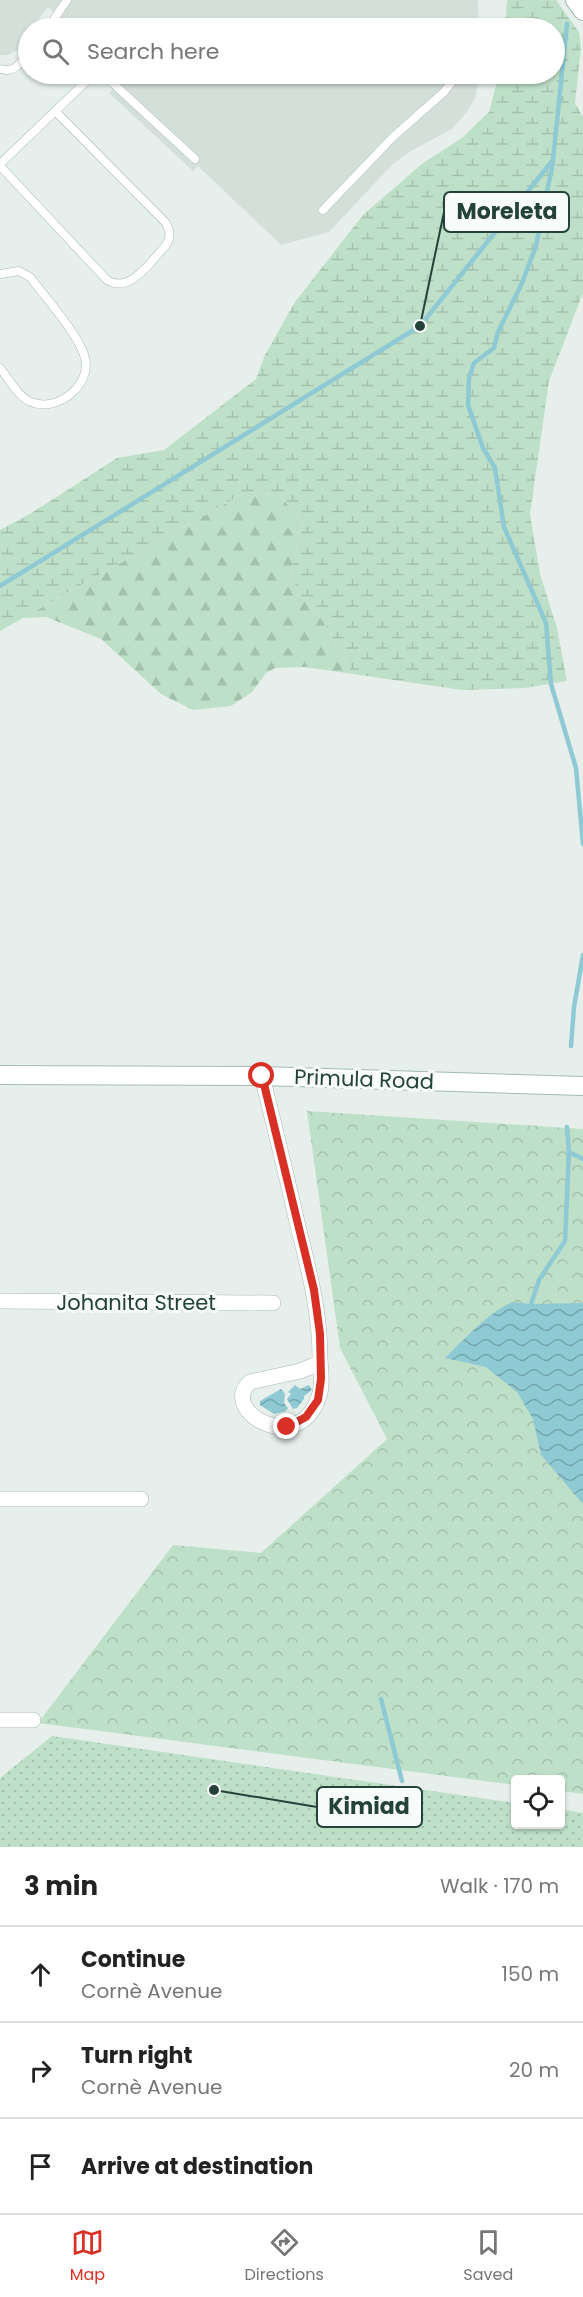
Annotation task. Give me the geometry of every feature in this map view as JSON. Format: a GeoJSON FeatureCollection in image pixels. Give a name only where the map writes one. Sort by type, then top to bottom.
{"type":"FeatureCollection","features":[{"type":"Feature","properties":{"kind":"street"},"geometry":{"type":"LineString","coordinates":[[575,0],[583,11]]}},
{"type":"Feature","properties":{"kind":"street","name":"Primula Road"},"geometry":{"type":"LineString","coordinates":[[0,1075],[262,1076],[583,1086]]}},
{"type":"Feature","properties":{"kind":"street"},"geometry":{"type":"LineString","coordinates":[[262,1076],[314,1290],[320,1334],[321,1388],[318,1400],[306,1417],[297,1423],[277,1428],[252,1415],[242,1402],[244,1387],[250,1382],[300,1371],[320,1363]]}},
{"type":"Feature","properties":{"kind":"street","name":"Johanita Street"},"geometry":{"type":"LineString","coordinates":[[0,1301],[273,1303]]}},
{"type":"Feature","properties":{"kind":"street"},"geometry":{"type":"LineString","coordinates":[[0,1500],[141,1499]]}},
{"type":"Feature","properties":{"kind":"street"},"geometry":{"type":"LineString","coordinates":[[0,1720],[33,1720]]}},
{"type":"Feature","properties":{"kind":"lane"},"geometry":{"type":"LineString","coordinates":[[57,18],[68,0]]}},
{"type":"Feature","properties":{"kind":"lane"},"geometry":{"type":"LineString","coordinates":[[0,69],[9,71],[18,64]]}},
{"type":"Feature","properties":{"kind":"lane"},"geometry":{"type":"LineString","coordinates":[[55,111],[166,223],[169,230],[170,238],[167,244],[134,278],[120,284],[107,280],[0,165],[55,111],[83,84]]}},
{"type":"Feature","properties":{"kind":"lane"},"geometry":{"type":"LineString","coordinates":[[114,84],[195,159]]}},
{"type":"Feature","properties":{"kind":"lane"},"geometry":{"type":"LineString","coordinates":[[323,210],[393,137],[450,84]]}},
{"type":"Feature","properties":{"kind":"lane"},"geometry":{"type":"LineString","coordinates":[[0,274],[19,271],[30,277],[81,345],[86,358],[87,371],[82,382],[60,401],[46,405],[24,399],[0,368]]}},
{"type":"Feature","properties":{"kind":"shaded area"},"geometry":{"type":"Polygon","coordinates":[[[0,0],[478,0],[479,18],[60,18],[48,7],[40,18],[18,18],[18,50],[7,55],[0,55],[0,0]]]}},
{"type":"Feature","properties":{"kind":"shaded area"},"geometry":{"type":"Polygon","coordinates":[[[117,84],[478,84],[475,98],[452,129],[409,152],[393,164],[329,232],[281,245],[198,166],[193,171],[109,93],[117,84]]]}},
{"type":"Feature","properties":{"kind":"green space"},"geometry":{"type":"Polygon","coordinates":[[[507,0],[556,0],[579,32],[581,47],[575,103],[583,117],[583,293],[549,381],[530,514],[540,574],[557,628],[567,681],[525,688],[462,690],[353,674],[323,621],[297,591],[291,570],[303,523],[279,494],[246,492],[0,631],[0,530],[30,514],[117,458],[164,450],[256,379],[265,355],[295,302],[363,215],[423,163],[462,138],[489,112],[496,84],[565,84],[565,18],[506,18],[507,0]]]}},
{"type":"Feature","properties":{"kind":"green space"},"geometry":{"type":"Polygon","coordinates":[[[246,492],[279,494],[303,523],[291,570],[297,591],[323,621],[353,674],[304,667],[275,668],[266,673],[252,692],[231,706],[193,710],[161,694],[101,639],[46,617],[23,618],[246,492]]]}},
{"type":"Feature","properties":{"kind":"green space"},"geometry":{"type":"Polygon","coordinates":[[[307,1111],[583,1129],[583,1794],[565,1792],[565,1775],[511,1775],[511,1784],[38,1723],[173,1545],[261,1553],[387,1439],[340,1348],[307,1111]]]}},
{"type":"Feature","properties":{"kind":"green space"},"geometry":{"type":"Polygon","coordinates":[[[52,1736],[511,1802],[511,1829],[565,1829],[565,1810],[583,1813],[583,1847],[0,1847],[0,1778],[52,1736]]]}},
{"type":"Feature","properties":{"kind":"water"},"geometry":{"type":"Polygon","coordinates":[[[513,1302],[583,1303],[583,1504],[541,1455],[533,1419],[517,1392],[486,1367],[445,1358],[486,1319],[513,1302]]]}},
{"type":"Feature","properties":{"kind":"water"},"geometry":{"type":"Polygon","coordinates":[[[295,1385],[300,1389],[309,1385],[312,1390],[304,1396],[297,1408],[293,1409],[287,1399],[291,1394],[288,1392],[295,1385]]]}},
{"type":"Feature","properties":{"kind":"water"},"geometry":{"type":"Polygon","coordinates":[[[281,1389],[285,1394],[284,1403],[288,1408],[286,1411],[274,1414],[260,1405],[260,1401],[281,1389]]]}},
{"type":"Feature","properties":{"kind":"waterway"},"geometry":{"type":"LineString","coordinates":[[565,43],[567,24]]}},
{"type":"Feature","properties":{"kind":"waterway"},"geometry":{"type":"LineString","coordinates":[[0,586],[420,326],[553,160],[561,84]]}},
{"type":"Feature","properties":{"kind":"waterway"},"geometry":{"type":"LineString","coordinates":[[553,162],[536,246],[522,283],[498,332],[494,348],[474,363],[469,378],[468,405],[483,448],[495,468],[504,527],[546,623],[551,684],[576,768],[583,844]]}},
{"type":"Feature","properties":{"kind":"waterway"},"geometry":{"type":"LineString","coordinates":[[571,1046],[574,1007],[583,955]]}},
{"type":"Feature","properties":{"kind":"waterway"},"geometry":{"type":"LineString","coordinates":[[567,1127],[569,1152],[583,1159]]}},
{"type":"Feature","properties":{"kind":"waterway"},"geometry":{"type":"LineString","coordinates":[[531,1304],[539,1280],[565,1241],[569,1152]]}},
{"type":"Feature","properties":{"kind":"waterway"},"geometry":{"type":"LineString","coordinates":[[381,1699],[402,1781]]}},
{"type":"Feature","properties":{"kind":"place","name":"Moreleta"},"geometry":{"type":"Point","coordinates":[420,326]}},
{"type":"Feature","properties":{"kind":"place","name":"Kimiad"},"geometry":{"type":"Point","coordinates":[214,1790]}},
{"type":"Feature","properties":{"kind":"route"},"geometry":{"type":"LineString","coordinates":[[262,1076],[314,1290],[320,1334],[321,1388],[318,1400],[306,1417],[287,1427]]}}]}
